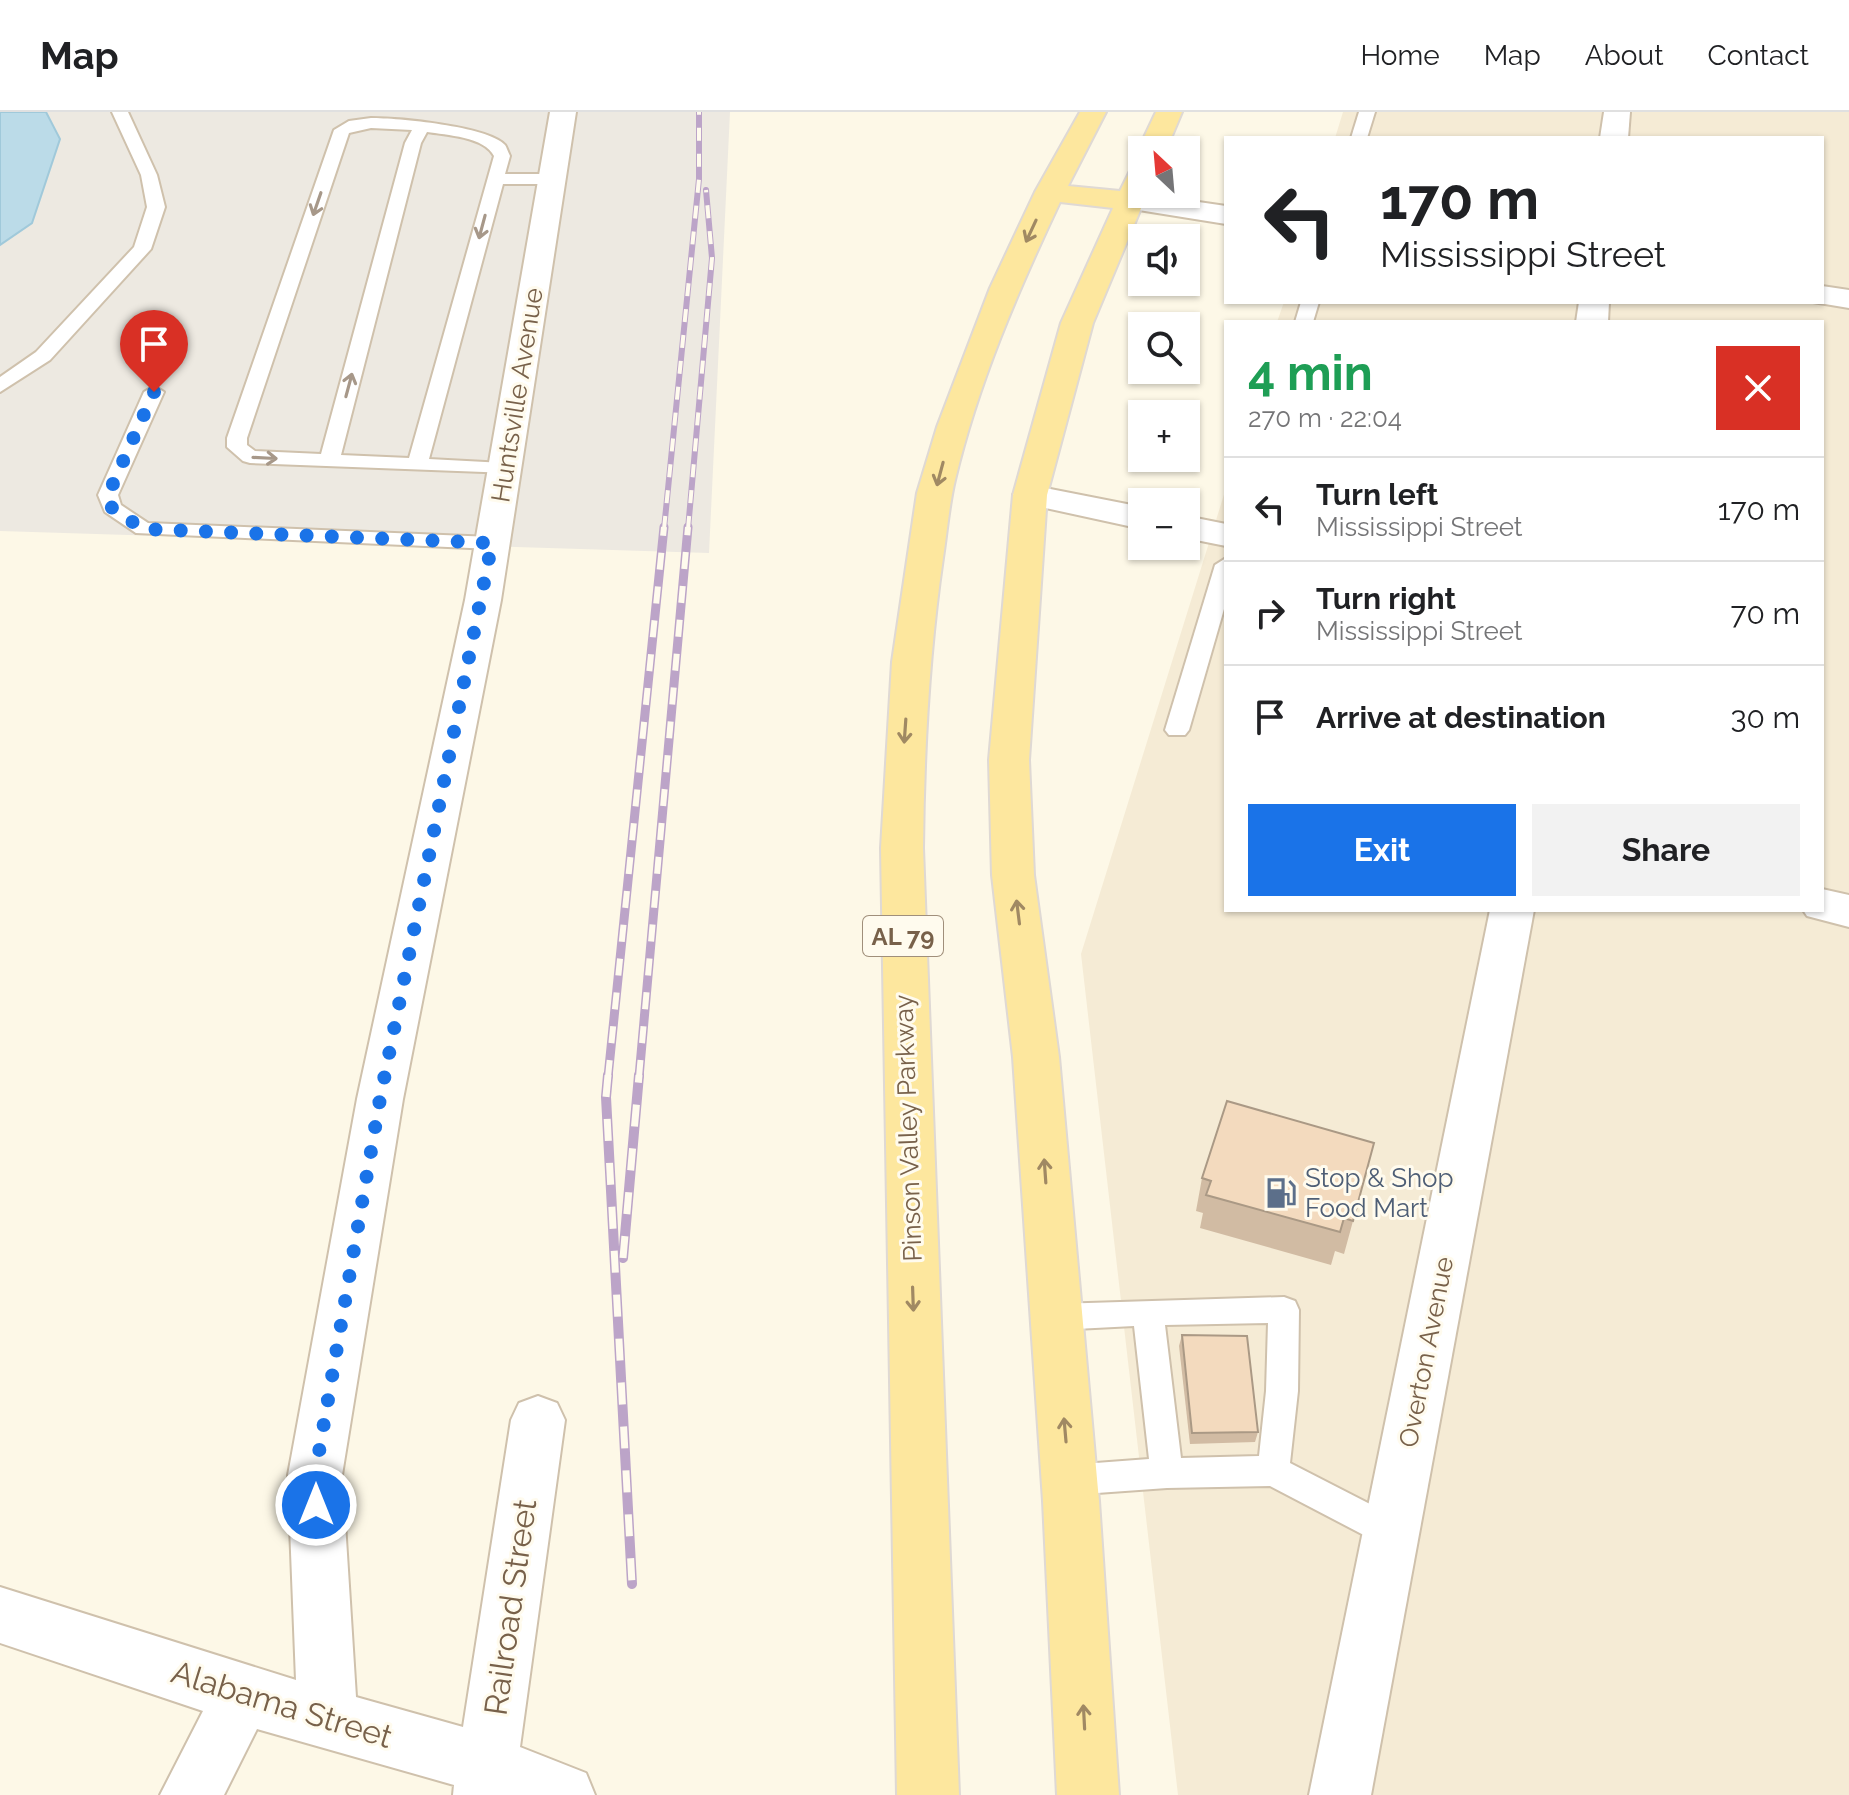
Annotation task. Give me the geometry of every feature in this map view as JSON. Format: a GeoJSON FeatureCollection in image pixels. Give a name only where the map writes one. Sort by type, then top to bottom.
{"type":"FeatureCollection","features":[{"type":"Feature","properties":{"kind":"main road","name":"Pinson Valley Parkway"},"geometry":{"type":"LineString","coordinates":[[928,1795],[904,1020],[902,848],[904,736],[916,608],[938,477],[994,310],[1049,192],[1093,112]]}},
{"type":"Feature","properties":{"kind":"main road"},"geometry":{"type":"LineString","coordinates":[[1158,136],[1169,112]]}},
{"type":"Feature","properties":{"kind":"main road"},"geometry":{"type":"LineString","coordinates":[[1049,192],[1128,187]]}},
{"type":"Feature","properties":{"kind":"main road"},"geometry":{"type":"LineString","coordinates":[[1088,1795],[1069,1480],[1036,1057],[1013,875],[1010,775],[1030,495],[1077,323],[1128,205]]}},
{"type":"Feature","properties":{"kind":"street","name":"Huntsville Avenue"},"geometry":{"type":"LineString","coordinates":[[327,1718],[315,1475],[380,1099],[492,543],[563,112]]}},
{"type":"Feature","properties":{"kind":"street"},"geometry":{"type":"LineString","coordinates":[[1614,136],[1617,112]]}},
{"type":"Feature","properties":{"kind":"street"},"geometry":{"type":"LineString","coordinates":[[1200,207],[1224,214]]}},
{"type":"Feature","properties":{"kind":"street"},"geometry":{"type":"LineString","coordinates":[[1824,295],[1849,299]]}},
{"type":"Feature","properties":{"kind":"street"},"geometry":{"type":"LineString","coordinates":[[1030,495],[1128,515]]}},
{"type":"Feature","properties":{"kind":"street"},"geometry":{"type":"LineString","coordinates":[[1200,530],[1224,535]]}},
{"type":"Feature","properties":{"kind":"street"},"geometry":{"type":"LineString","coordinates":[[1824,905],[1849,911]]}},
{"type":"Feature","properties":{"kind":"street","name":"Overton Avenue"},"geometry":{"type":"LineString","coordinates":[[1340,1795],[1512,912]]}},
{"type":"Feature","properties":{"kind":"street","name":"Railroad Street"},"geometry":{"type":"LineString","coordinates":[[485,1780],[538,1420]]}},
{"type":"Feature","properties":{"kind":"street","name":"Alabama Street"},"geometry":{"type":"LineString","coordinates":[[0,1615],[243,1695],[327,1718],[485,1780],[564,1795]]}},
{"type":"Feature","properties":{"kind":"street"},"geometry":{"type":"LineString","coordinates":[[191,1795],[243,1695]]}},
{"type":"Feature","properties":{"kind":"lane"},"geometry":{"type":"LineString","coordinates":[[0,386],[43,356],[142,249],[156,207],[149,175],[120,112]]}},
{"type":"Feature","properties":{"kind":"lane"},"geometry":{"type":"LineString","coordinates":[[1360,136],[1367,112]]}},
{"type":"Feature","properties":{"kind":"lane"},"geometry":{"type":"LineString","coordinates":[[417,465],[502,156],[498,147],[486,140],[379,116],[360,119],[342,130],[237,438],[237,447],[250,457],[329,461],[504,469]]}},
{"type":"Feature","properties":{"kind":"lane"},"geometry":{"type":"LineString","coordinates":[[329,461],[413,143],[423,125]]}},
{"type":"Feature","properties":{"kind":"lane"},"geometry":{"type":"LineString","coordinates":[[495,179],[552,179]]}},
{"type":"Feature","properties":{"kind":"lane"},"geometry":{"type":"LineString","coordinates":[[154,392],[108,495],[112,508],[143,529],[492,543]]}},
{"type":"Feature","properties":{"kind":"lane"},"geometry":{"type":"LineString","coordinates":[[1177,730],[1224,572]]}},
{"type":"Feature","properties":{"kind":"lane"},"geometry":{"type":"LineString","coordinates":[[1056,1317],[1284,1310],[1282,1391],[1273,1471]]}},
{"type":"Feature","properties":{"kind":"lane"},"geometry":{"type":"LineString","coordinates":[[1148,1312],[1167,1473]]}},
{"type":"Feature","properties":{"kind":"lane"},"geometry":{"type":"LineString","coordinates":[[1069,1480],[1167,1473],[1273,1471],[1391,1532]]}},
{"type":"Feature","properties":{"kind":"shaded area"},"geometry":{"type":"Polygon","coordinates":[[[0,112],[730,112],[709,553],[0,531],[0,112]]]}},
{"type":"Feature","properties":{"kind":"shaded area"},"geometry":{"type":"Polygon","coordinates":[[[1343,112],[1849,112],[1849,1795],[1178,1795],[1081,954],[1224,494],[1224,912],[1824,912],[1824,320],[1278,320],[1283,304],[1824,304],[1824,136],[1336,136],[1343,112]]]}},
{"type":"Feature","properties":{"kind":"water"},"geometry":{"type":"Polygon","coordinates":[[[0,112],[46,112],[60,139],[32,223],[0,245],[0,112]]]}},
{"type":"Feature","properties":{"kind":"building","name":"Stop & Shop Food Mart"},"geometry":{"type":"Polygon","coordinates":[[[1227,1101],[1374,1143],[1353,1221],[1344,1218],[1340,1232],[1206,1195],[1211,1181],[1202,1178],[1227,1101]]]}},
{"type":"Feature","properties":{"kind":"building"},"geometry":{"type":"Polygon","coordinates":[[[1182,1335],[1247,1336],[1258,1432],[1192,1433],[1182,1335]]]}},
{"type":"Feature","properties":{"kind":"railway"},"geometry":{"type":"LineString","coordinates":[[664,529],[699,179],[699,112]]}},
{"type":"Feature","properties":{"kind":"railway"},"geometry":{"type":"LineString","coordinates":[[688,529],[712,258],[706,190]]}},
{"type":"Feature","properties":{"kind":"railway"},"geometry":{"type":"LineString","coordinates":[[608,1077],[664,527]]}},
{"type":"Feature","properties":{"kind":"railway"},"geometry":{"type":"LineString","coordinates":[[639,1077],[688,527]]}},
{"type":"Feature","properties":{"kind":"railway"},"geometry":{"type":"LineString","coordinates":[[608,1075],[606,1097],[632,1584]]}},
{"type":"Feature","properties":{"kind":"railway"},"geometry":{"type":"LineString","coordinates":[[623,1258],[639,1075]]}},
{"type":"Feature","properties":{"kind":"place","name":"Stop & Shop Food Mart"},"geometry":{"type":"Point","coordinates":[1281,1193]}},
{"type":"Feature","properties":{"kind":"route"},"geometry":{"type":"LineString","coordinates":[[154,392],[108,495],[112,508],[143,529],[492,543],[483,600],[380,1099],[315,1475],[316,1505]]}}]}
